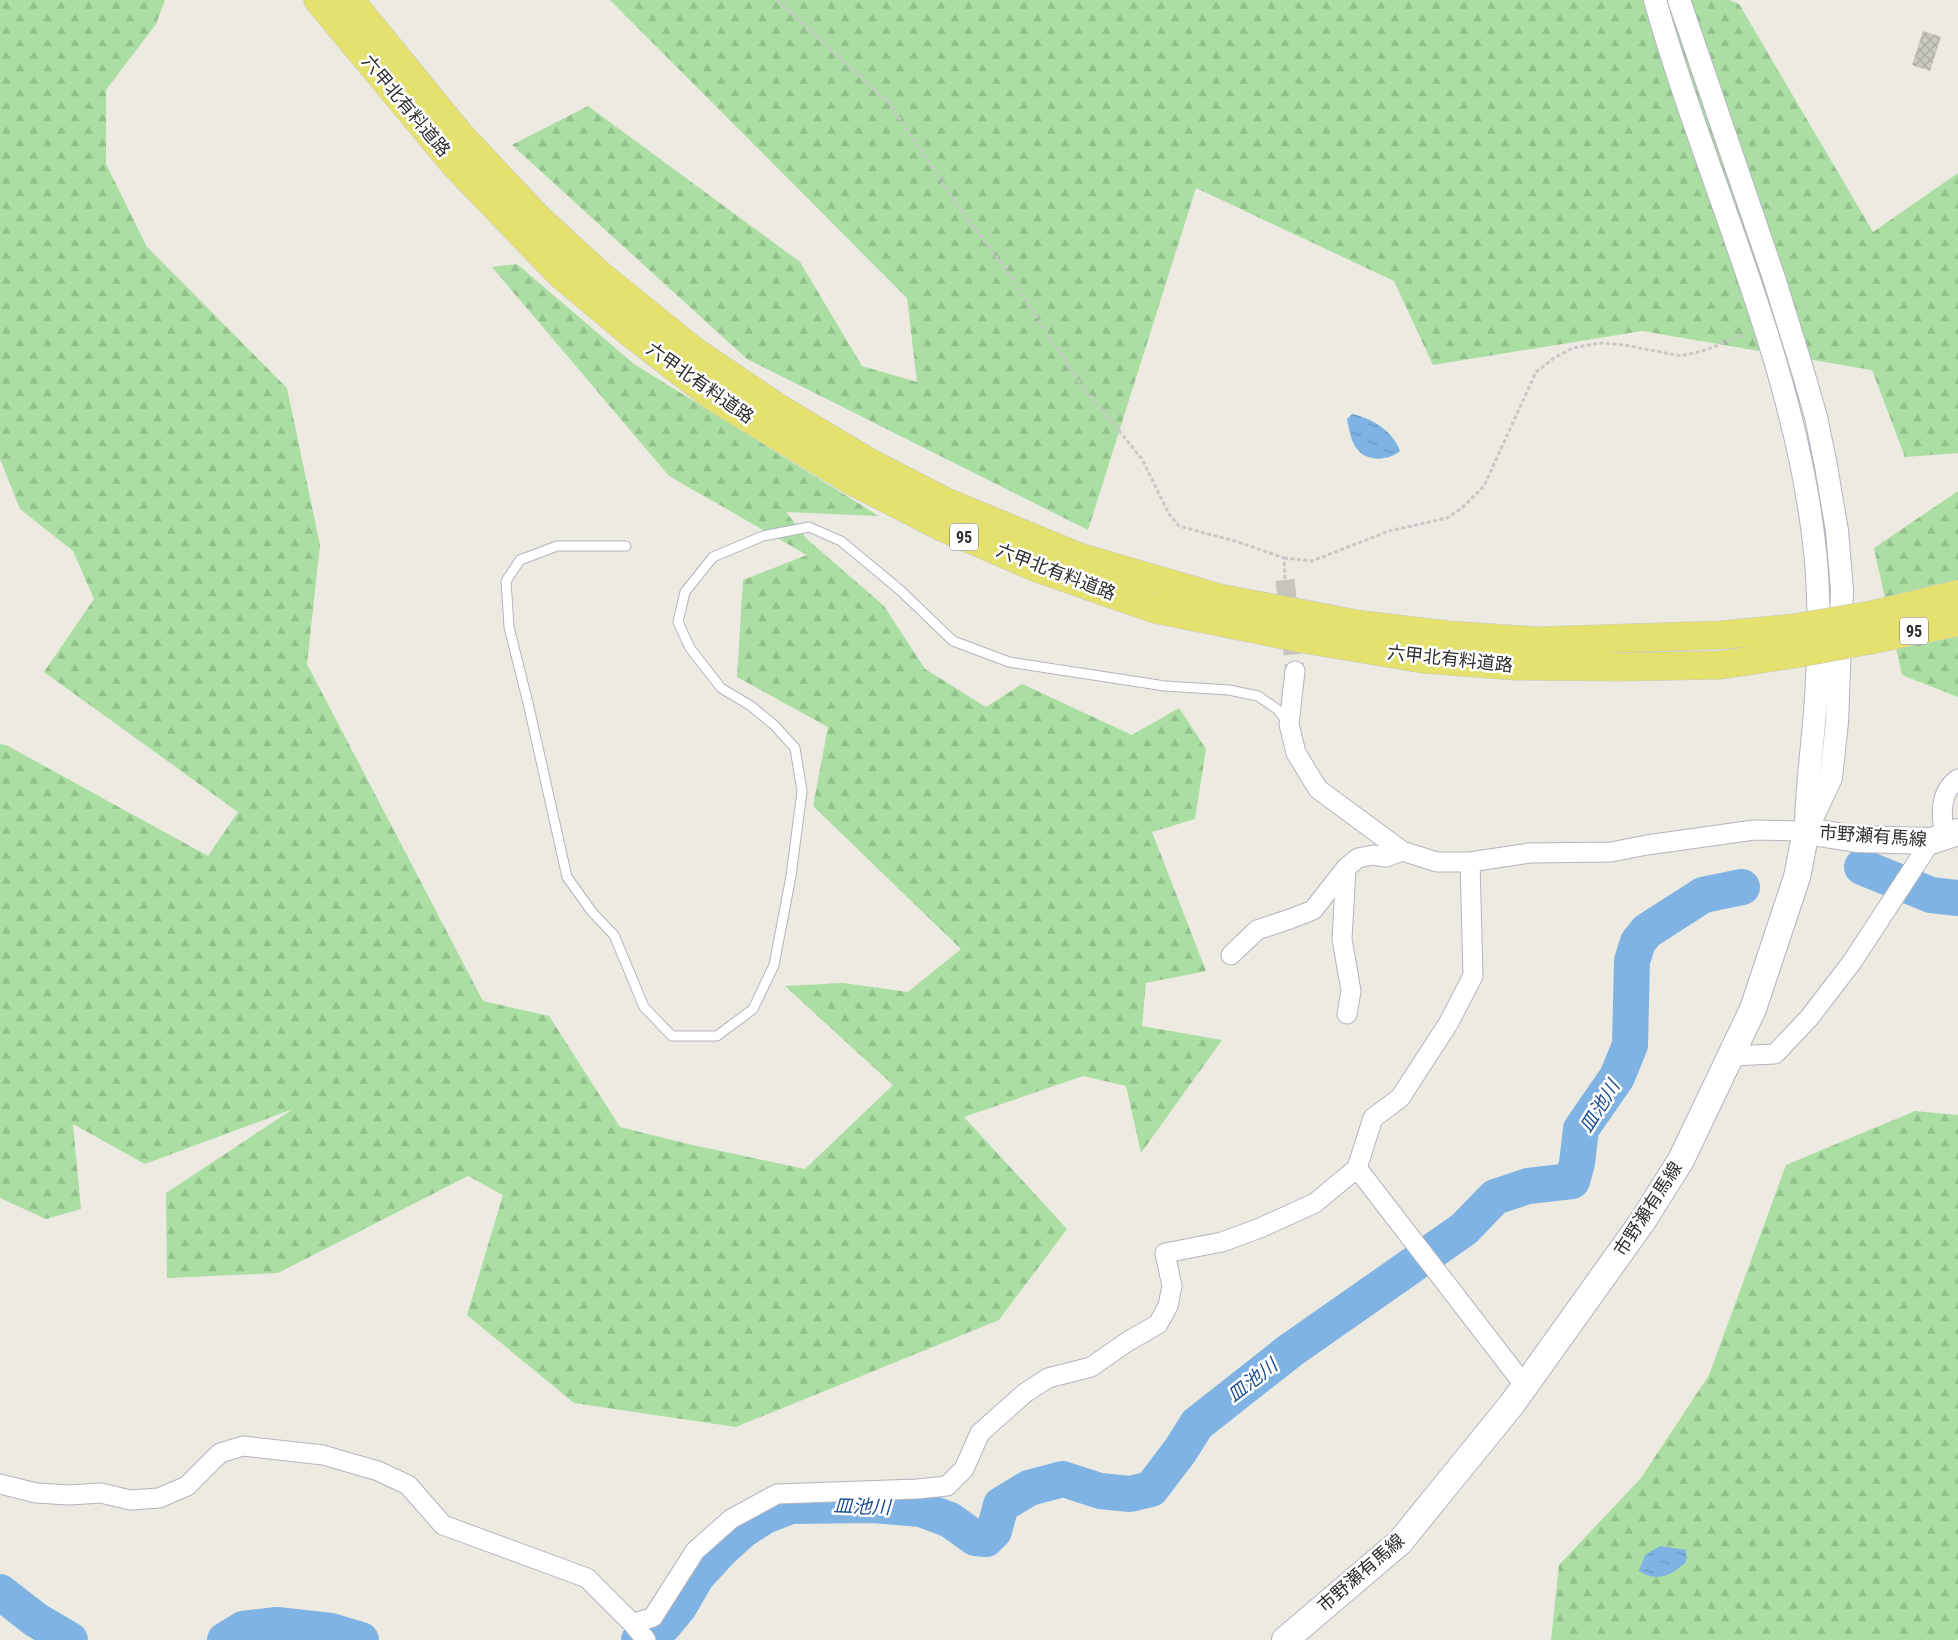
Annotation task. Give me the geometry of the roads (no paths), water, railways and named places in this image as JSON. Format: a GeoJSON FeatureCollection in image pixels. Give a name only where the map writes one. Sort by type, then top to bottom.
{"type":"FeatureCollection","features":[{"type":"Feature","properties":{"kind":"main road","name":"六甲北有料道路"},"geometry":{"type":"LineString","coordinates":[[318,0],[454,165],[568,281],[629,332],[712,396],[852,481],[944,528],[1037,568],[1155,609],[1304,639],[1422,659],[1515,666],[1619,668],[1722,665],[1794,641],[1871,628],[1958,622]]}},
{"type":"Feature","properties":{"kind":"main road","name":"六甲北有料道路"},"geometry":{"type":"LineString","coordinates":[[350,0],[460,135],[538,218],[600,275],[694,351],[780,409],[872,464],[946,502],[1079,557],[1200,593],[1362,625],[1448,635],[1538,641],[1722,635],[1794,641]]}},
{"type":"Feature","properties":{"kind":"main road","name":"六甲北有料道路"},"geometry":{"type":"LineString","coordinates":[[1871,628],[1958,594]]}},
{"type":"Feature","properties":{"kind":"main road","name":"市野瀬有馬線"},"geometry":{"type":"LineString","coordinates":[[1285,1640],[1400,1542],[1525,1386],[1642,1222],[1681,1160],[1754,1008],[1797,877],[1806,831],[1856,839],[1945,836]]}},
{"type":"Feature","properties":{"kind":"street"},"geometry":{"type":"LineString","coordinates":[[1655,0],[1672,58],[1764,326],[1792,421],[1807,494],[1814,544],[1818,659],[1815,713],[1807,785],[1806,831]]}},
{"type":"Feature","properties":{"kind":"street"},"geometry":{"type":"LineString","coordinates":[[1680,0],[1774,278],[1801,365],[1819,433],[1837,531],[1842,590],[1837,722],[1831,778],[1806,831]]}},
{"type":"Feature","properties":{"kind":"street"},"geometry":{"type":"LineString","coordinates":[[1295,671],[1289,724],[1296,754],[1318,789],[1402,851],[1437,862],[1470,862],[1530,853],[1611,852],[1754,830],[1806,831]]}},
{"type":"Feature","properties":{"kind":"street"},"geometry":{"type":"LineString","coordinates":[[1732,1056],[1776,1054],[1809,1018],[1945,836],[1943,799],[1952,784],[1958,779]]}},
{"type":"Feature","properties":{"kind":"street"},"geometry":{"type":"LineString","coordinates":[[1231,955],[1257,930],[1290,920],[1313,910],[1346,868],[1358,858],[1386,856],[1402,851]]}},
{"type":"Feature","properties":{"kind":"street"},"geometry":{"type":"LineString","coordinates":[[0,1484],[36,1493],[69,1495],[101,1493],[130,1500],[159,1498],[187,1486],[220,1453],[243,1446],[323,1455],[378,1471],[408,1485],[443,1525],[587,1578],[639,1631],[653,1617],[695,1551],[724,1525],[753,1505],[777,1494],[917,1489],[947,1486],[964,1469],[980,1433],[1025,1393],[1048,1378],[1091,1367],[1127,1342],[1158,1324],[1168,1306],[1172,1286],[1165,1253],[1222,1242],[1260,1228],[1315,1203],[1357,1168],[1373,1118],[1400,1098],[1448,1024],[1472,976],[1470,862]]}},
{"type":"Feature","properties":{"kind":"street"},"geometry":{"type":"LineString","coordinates":[[1346,868],[1342,939],[1351,991],[1347,1014]]}},
{"type":"Feature","properties":{"kind":"street"},"geometry":{"type":"LineString","coordinates":[[1357,1168],[1525,1386]]}},
{"type":"Feature","properties":{"kind":"lane"},"geometry":{"type":"LineString","coordinates":[[626,546],[557,546],[520,560],[506,582],[509,626],[567,877],[592,912],[614,935],[644,1007],[672,1036],[717,1036],[753,1008],[774,965],[791,876],[802,791],[795,748],[774,725],[751,706],[721,688],[690,648],[678,622],[685,592],[713,557],[763,536],[809,527],[841,541],[900,590],[953,640],[1009,662],[1165,686],[1229,690],[1258,696],[1277,709],[1289,724]]}},
{"type":"Feature","properties":{"kind":"water"},"geometry":{"type":"Polygon","coordinates":[[[1352,414],[1374,422],[1381,427],[1392,437],[1400,451],[1390,457],[1378,459],[1361,453],[1353,443],[1349,431],[1347,419],[1352,414]]]}},
{"type":"Feature","properties":{"kind":"water"},"geometry":{"type":"Polygon","coordinates":[[[1660,1546],[1686,1550],[1686,1562],[1675,1571],[1664,1576],[1646,1575],[1639,1571],[1645,1555],[1660,1546]]]}},
{"type":"Feature","properties":{"kind":"waterway","name":"皿池川"},"geometry":{"type":"LineString","coordinates":[[1862,867],[1931,895],[1958,898]]}},
{"type":"Feature","properties":{"kind":"waterway","name":"皿池川"},"geometry":{"type":"LineString","coordinates":[[639,1640],[664,1625],[679,1607],[697,1576],[743,1530],[765,1516],[791,1506],[872,1505],[921,1509],[950,1520],[975,1538],[986,1539],[994,1531],[1001,1505],[1029,1488],[1063,1479],[1100,1491],[1130,1494],[1151,1489],[1180,1451],[1197,1424],[1291,1350],[1464,1229],[1495,1197],[1528,1186],[1572,1181],[1577,1163],[1581,1129],[1617,1077],[1630,1045],[1632,961],[1638,942],[1647,931],[1703,895],[1742,887]]}},
{"type":"Feature","properties":{"kind":"waterway"},"geometry":{"type":"LineString","coordinates":[[0,1592],[36,1620],[70,1640]]}},
{"type":"Feature","properties":{"kind":"waterway"},"geometry":{"type":"LineString","coordinates":[[225,1640],[243,1629],[277,1625],[331,1631],[361,1640]]}},
{"type":"Feature","properties":{"kind":"tunnel"},"geometry":{"type":"LineString","coordinates":[[1285,580],[1295,671]]}}]}
